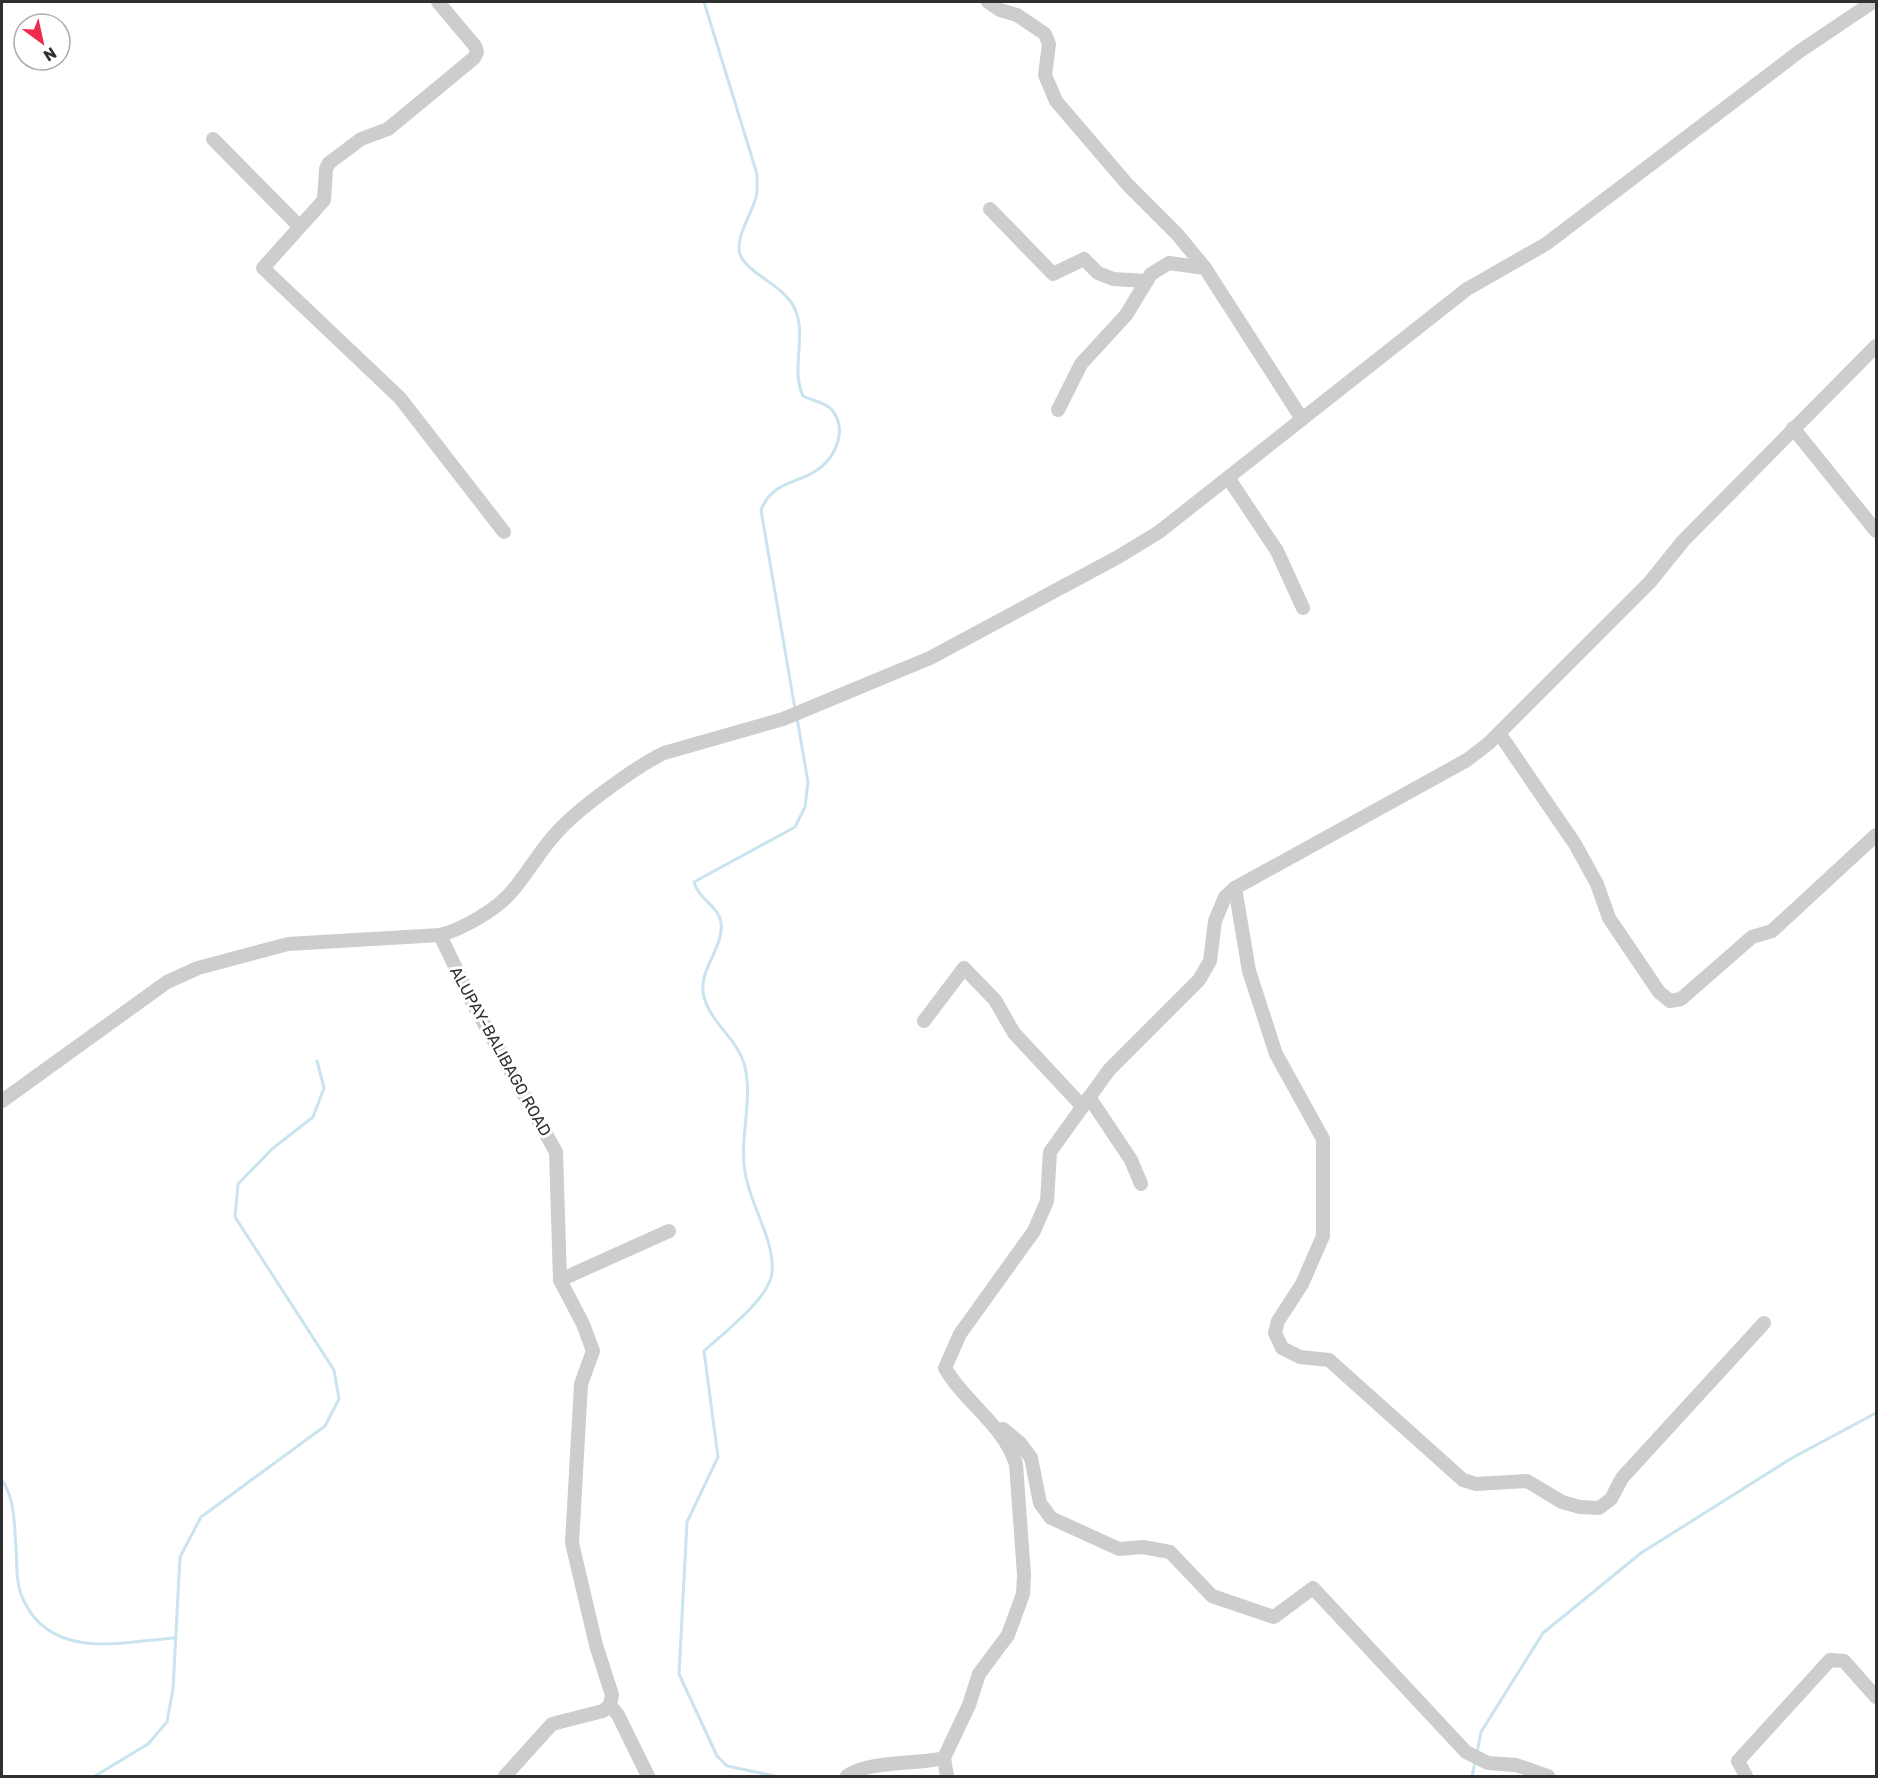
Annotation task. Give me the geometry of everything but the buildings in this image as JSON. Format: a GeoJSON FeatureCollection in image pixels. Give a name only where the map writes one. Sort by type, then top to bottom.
{"type":"FeatureCollection","features":[{"type":"Feature","properties":{"kind":"street"},"geometry":{"type":"LineString","coordinates":[[438,2],[475,46],[477,52],[474,58],[388,129],[361,139],[329,163],[326,169],[324,200],[263,268],[400,398],[504,532]]}},
{"type":"Feature","properties":{"kind":"street"},"geometry":{"type":"LineString","coordinates":[[988,2],[1000,10],[1016,8],[1045,34],[1049,44],[1045,75],[1056,100],[1126,184],[1177,234],[1205,268],[1302,419]]}},
{"type":"Feature","properties":{"kind":"street"},"geometry":{"type":"LineString","coordinates":[[2,1101],[167,982],[198,968],[288,944],[440,935],[455,931],[475,920],[512,892],[542,850],[563,826],[647,761],[664,753],[783,719],[930,658],[1118,557],[1159,532],[1229,479],[1467,289],[1546,244],[1800,51],[1870,4],[1876,17]]}},
{"type":"Feature","properties":{"kind":"street"},"geometry":{"type":"LineString","coordinates":[[213,139],[299,226]]}},
{"type":"Feature","properties":{"kind":"street"},"geometry":{"type":"LineString","coordinates":[[990,209],[1053,274],[1084,259],[1098,273],[1113,279],[1147,281]]}},
{"type":"Feature","properties":{"kind":"street"},"geometry":{"type":"LineString","coordinates":[[1059,410],[1081,364],[1126,315],[1151,274],[1168,263],[1205,268]]}},
{"type":"Feature","properties":{"kind":"street"},"geometry":{"type":"LineString","coordinates":[[1548,1776],[1516,1765],[1488,1763],[1466,1752],[1313,1588],[1274,1617],[1212,1596],[1170,1552],[1143,1547],[1119,1549],[1051,1518],[1040,1503],[1031,1458],[1020,1443],[954,1384],[945,1368],[960,1334],[1034,1231],[1047,1201],[1050,1152],[1109,1070],[1198,980],[1210,961],[1218,913],[1225,897],[1235,888],[1467,760],[1499,733],[1650,582],[1678,546],[1876,346]]}},
{"type":"Feature","properties":{"kind":"street"},"geometry":{"type":"LineString","coordinates":[[1793,428],[1876,531]]}},
{"type":"Feature","properties":{"kind":"street"},"geometry":{"type":"LineString","coordinates":[[1229,479],[1277,551],[1303,608]]}},
{"type":"Feature","properties":{"kind":"street"},"geometry":{"type":"LineString","coordinates":[[1499,733],[1575,844],[1597,884],[1609,918],[1659,992],[1670,1001],[1681,999],[1752,937],[1772,931],[1876,835]]}},
{"type":"Feature","properties":{"kind":"street"},"geometry":{"type":"LineString","coordinates":[[1235,888],[1249,972],[1276,1054],[1323,1138],[1323,1236],[1302,1284],[1278,1321],[1275,1333],[1282,1348],[1300,1357],[1329,1360],[1463,1480],[1476,1484],[1527,1481],[1562,1502],[1580,1507],[1599,1508],[1611,1499],[1622,1478],[1764,1323]]}},
{"type":"Feature","properties":{"kind":"street","name":"ALUPAY-BALIBAGO ROAD"},"geometry":{"type":"LineString","coordinates":[[440,935],[472,1002],[556,1152],[560,1280],[583,1324],[593,1351],[581,1384],[572,1543],[596,1645],[612,1695],[610,1705]]}},
{"type":"Feature","properties":{"kind":"street"},"geometry":{"type":"LineString","coordinates":[[924,1021],[964,968],[995,1000],[1014,1033],[1085,1102],[1131,1160],[1141,1184]]}},
{"type":"Feature","properties":{"kind":"street"},"geometry":{"type":"LineString","coordinates":[[560,1280],[669,1231]]}},
{"type":"Feature","properties":{"kind":"street"},"geometry":{"type":"LineString","coordinates":[[947,1776],[944,1758],[969,1705],[980,1674],[1008,1635],[1023,1594],[1024,1565],[1016,1464],[1010,1447],[985,1414]]}},
{"type":"Feature","properties":{"kind":"street"},"geometry":{"type":"LineString","coordinates":[[1746,1776],[1738,1761],[1830,1660],[1844,1661],[1876,1697]]}},
{"type":"Feature","properties":{"kind":"street"},"geometry":{"type":"LineString","coordinates":[[505,1776],[552,1724],[603,1711],[610,1705],[618,1715],[648,1776]]}},
{"type":"Feature","properties":{"kind":"street"},"geometry":{"type":"LineString","coordinates":[[847,1776],[872,1767],[944,1758]]}},
{"type":"Feature","properties":{"kind":"waterway"},"geometry":{"type":"LineString","coordinates":[[704,2],[757,174],[756,197],[739,243],[741,257],[754,271],[780,291],[794,307],[798,318],[798,374],[803,396],[830,408],[839,425],[838,441],[826,463],[812,473],[773,493],[761,510],[795,709]]}},
{"type":"Feature","properties":{"kind":"waterway"},"geometry":{"type":"LineString","coordinates":[[775,1776],[727,1766],[717,1756],[679,1674],[687,1522],[718,1457],[704,1351],[754,1305],[763,1294],[772,1273],[770,1248],[745,1172],[744,1145],[748,1090],[744,1063],[735,1046],[712,1015],[704,997],[704,978],[719,942],[721,923],[716,912],[696,888],[694,882],[795,827],[805,807],[808,782],[797,718]]}},
{"type":"Feature","properties":{"kind":"waterway"},"geometry":{"type":"LineString","coordinates":[[95,1776],[148,1744],[167,1722],[173,1689],[180,1557],[201,1517],[325,1426],[339,1399],[334,1370],[235,1217],[238,1184],[272,1149],[313,1117],[324,1088],[317,1061]]}},
{"type":"Feature","properties":{"kind":"waterway"},"geometry":{"type":"LineString","coordinates":[[1477,1753],[1481,1732],[1543,1633],[1641,1553],[1792,1458],[1876,1413]]}},
{"type":"Feature","properties":{"kind":"waterway"},"geometry":{"type":"LineString","coordinates":[[2,1480],[13,1512],[20,1591],[33,1616],[47,1629],[63,1638],[99,1644],[175,1638]]}},
{"type":"Feature","properties":{"kind":"waterway"},"geometry":{"type":"LineString","coordinates":[[1472,1776],[1475,1762]]}}]}
